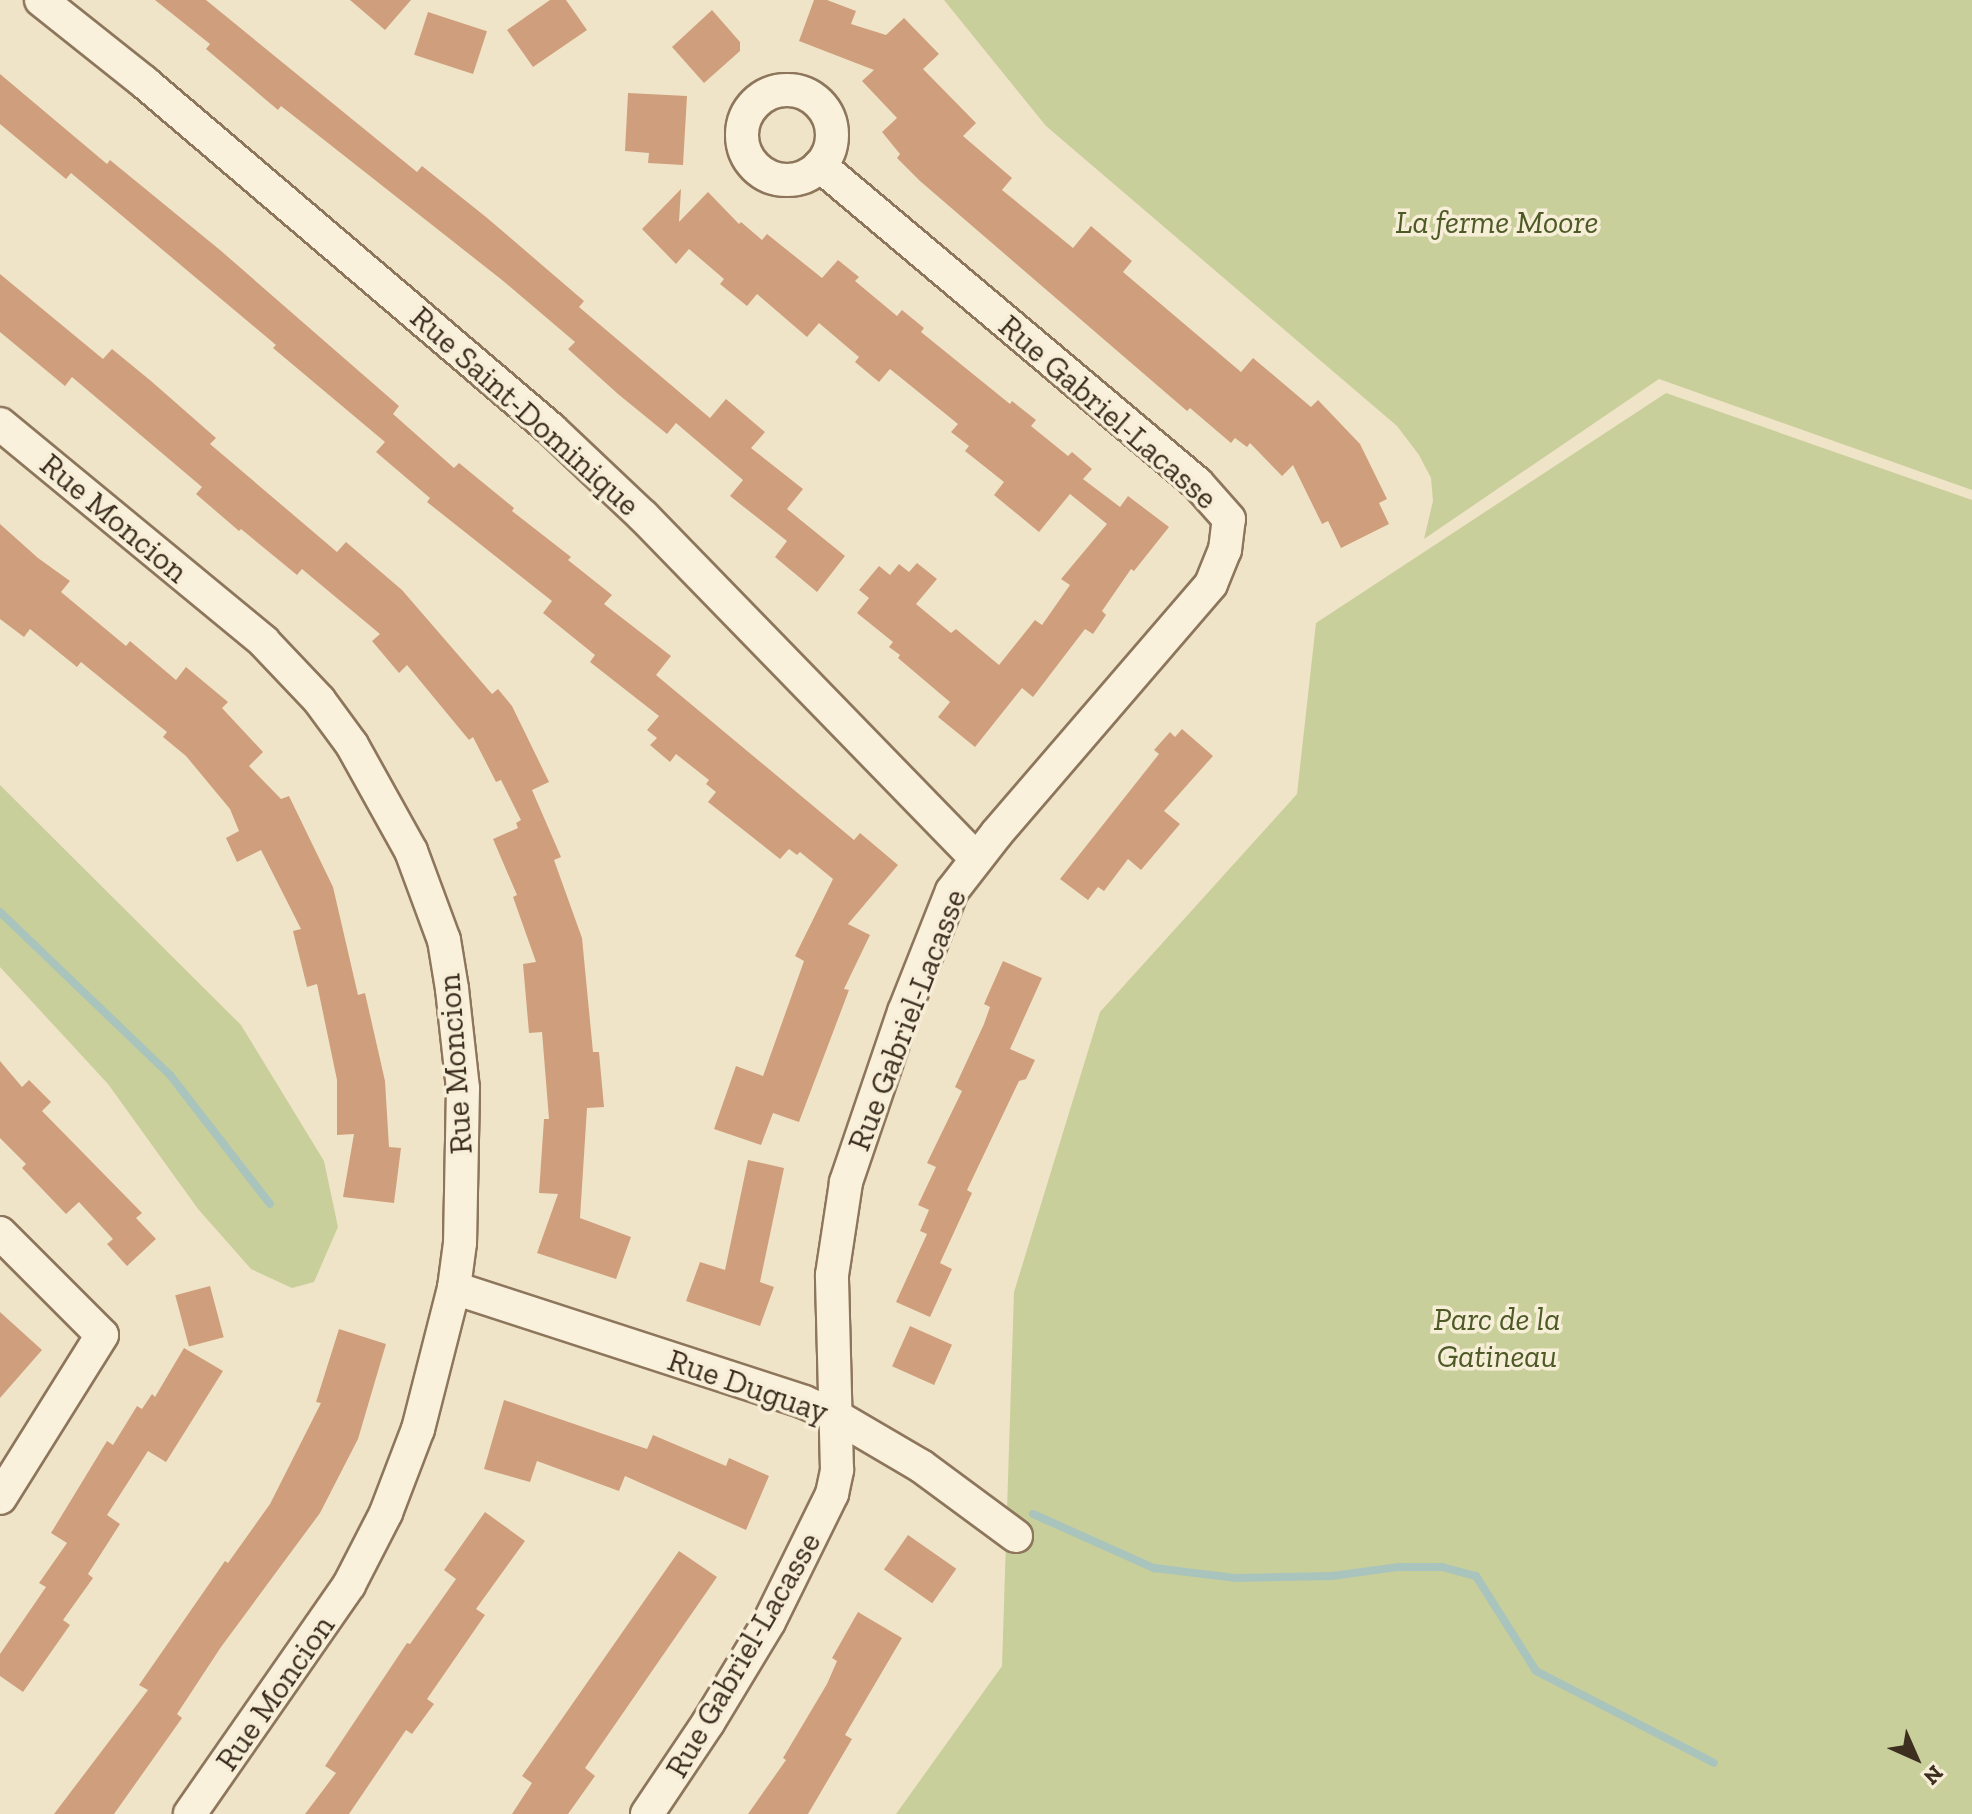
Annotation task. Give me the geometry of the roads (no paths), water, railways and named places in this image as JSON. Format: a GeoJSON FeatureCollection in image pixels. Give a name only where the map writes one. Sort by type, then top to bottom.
{"type":"FeatureCollection","features":[{"type":"Feature","properties":{"kind":"street","name":"Rue Saint-Dominique"},"geometry":{"type":"LineString","coordinates":[[41,0],[204,133],[551,429],[643,516],[976,858]]}},
{"type":"Feature","properties":{"kind":"street","name":"Rue Gabriel-Lacasse"},"geometry":{"type":"LineString","coordinates":[[647,1814],[742,1669],[820,1525],[832,1494],[837,1470],[832,1275],[846,1182],[904,1012],[952,891],[976,858],[1211,584],[1225,550],[1229,519],[1208,492],[820,166]]}},
{"type":"Feature","properties":{"kind":"street","name":"Rue Moncion"},"geometry":{"type":"LineString","coordinates":[[0,424],[294,670],[352,745],[385,798],[432,901],[444,940],[452,989],[464,1140],[454,1288],[418,1429],[369,1548],[323,1623],[190,1814]]}},
{"type":"Feature","properties":{"kind":"street"},"geometry":{"type":"LineString","coordinates":[[0,1233],[102,1335],[0,1498]]}},
{"type":"Feature","properties":{"kind":"street","name":"Rue Duguay"},"geometry":{"type":"LineString","coordinates":[[454,1288],[804,1402],[834,1415],[921,1466],[1016,1536]]}},
{"type":"Feature","properties":{"kind":"waterway"},"geometry":{"type":"LineString","coordinates":[[0,912],[170,1075],[270,1204]]}},
{"type":"Feature","properties":{"kind":"waterway"},"geometry":{"type":"LineString","coordinates":[[1033,1514],[1154,1568],[1236,1578],[1332,1576],[1399,1567],[1442,1567],[1476,1576],[1536,1671],[1714,1763]]}},
{"type":"Feature","properties":{"kind":"park label","name":"La ferme Moore"},"geometry":{"type":"Point","coordinates":[1497,222]}},
{"type":"Feature","properties":{"kind":"park label","name":"Parc de la Gatineau"},"geometry":{"type":"Point","coordinates":[1497,1338]}}]}
